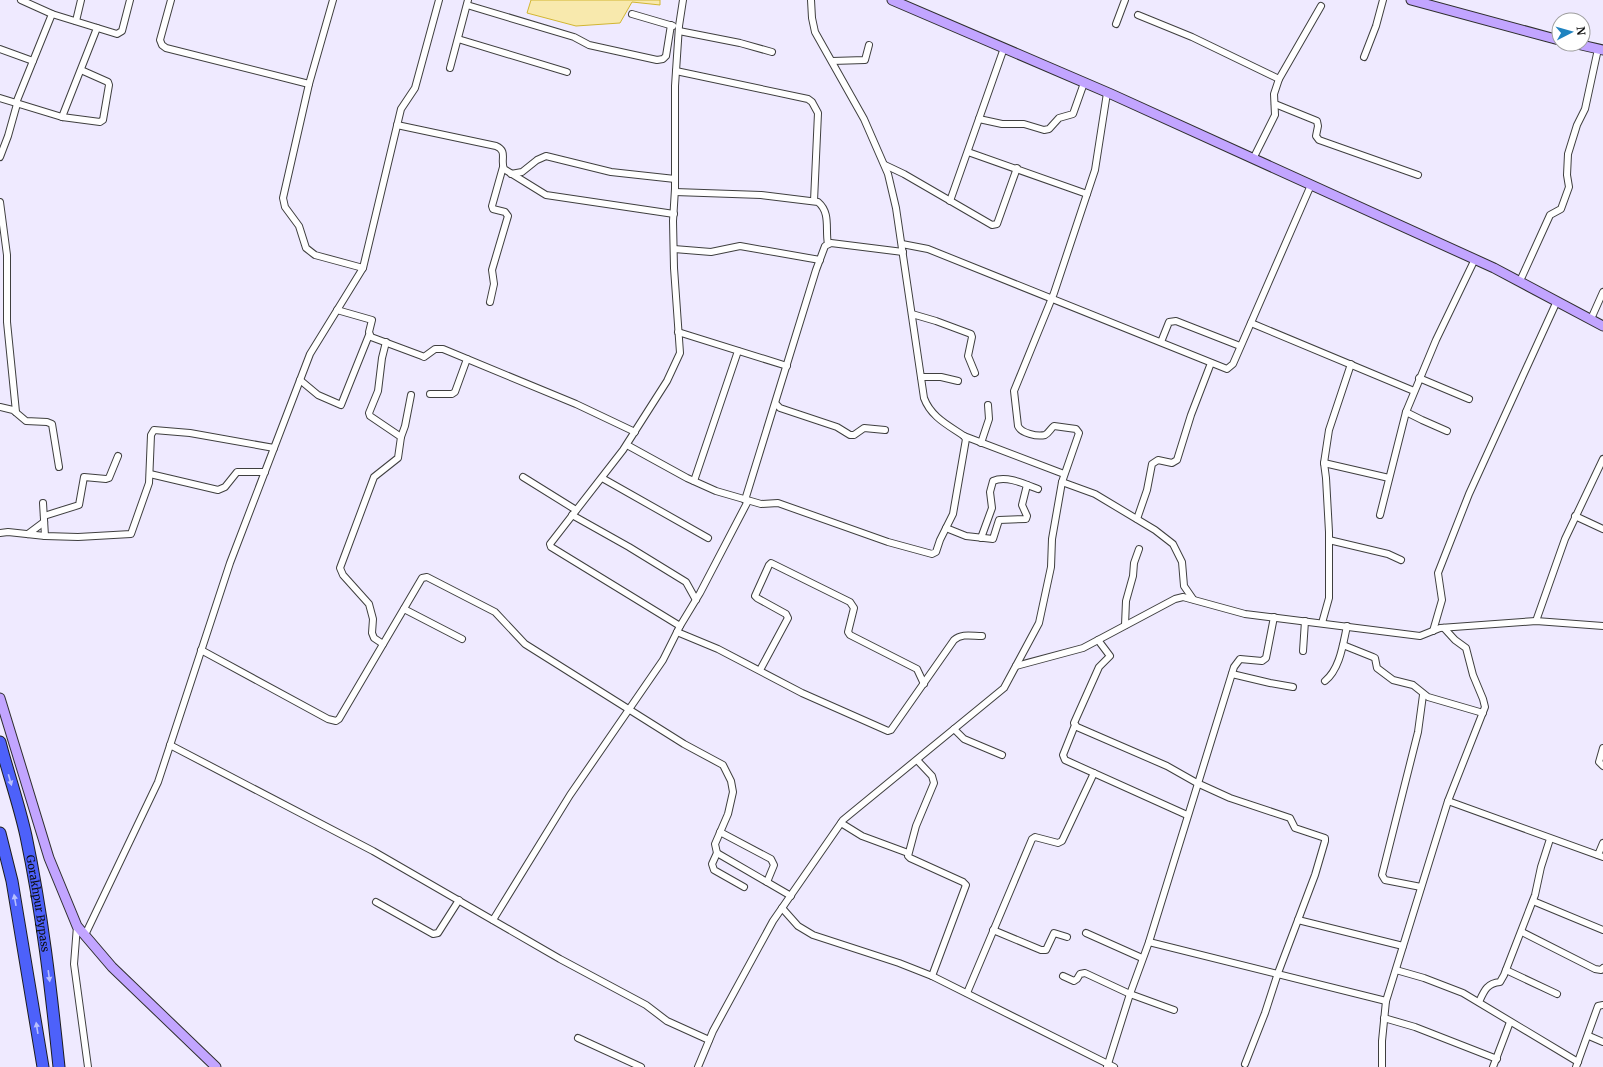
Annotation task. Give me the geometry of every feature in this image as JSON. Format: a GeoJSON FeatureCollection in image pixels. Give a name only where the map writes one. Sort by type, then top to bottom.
{"type":"FeatureCollection","features":[{"type":"Feature","properties":{"kind":"highway","name":"Gorakhpur Bypass"},"geometry":{"type":"LineString","coordinates":[[0,742],[25,834],[38,902],[51,993],[59,1067]]}},
{"type":"Feature","properties":{"kind":"highway"},"geometry":{"type":"LineString","coordinates":[[0,833],[12,881],[43,1067]]}},
{"type":"Feature","properties":{"kind":"street"},"geometry":{"type":"LineString","coordinates":[[21,0],[52,14],[116,34],[122,31],[130,0]]}},
{"type":"Feature","properties":{"kind":"street"},"geometry":{"type":"LineString","coordinates":[[76,21],[81,0]]}},
{"type":"Feature","properties":{"kind":"street"},"geometry":{"type":"LineString","coordinates":[[171,0],[160,40],[162,45],[166,48],[309,84]]}},
{"type":"Feature","properties":{"kind":"street"},"geometry":{"type":"LineString","coordinates":[[332,0],[309,84],[283,203],[297,223],[304,243],[310,252],[315,255],[363,268]]}},
{"type":"Feature","properties":{"kind":"street"},"geometry":{"type":"LineString","coordinates":[[85,935],[158,782],[230,563],[310,354],[363,268],[401,109],[415,88],[439,0]]}},
{"type":"Feature","properties":{"kind":"street"},"geometry":{"type":"LineString","coordinates":[[683,0],[676,71],[674,214],[674,249],[680,348],[678,359],[667,381],[627,445],[552,540],[550,544],[551,547],[678,629],[802,693],[888,731],[924,684],[954,640],[965,635],[982,636]]}},
{"type":"Feature","properties":{"kind":"street"},"geometry":{"type":"LineString","coordinates":[[811,0],[812,18],[815,32],[864,119],[885,165],[896,208],[924,398],[927,407],[934,415],[964,436],[1064,474]]}},
{"type":"Feature","properties":{"kind":"street"},"geometry":{"type":"LineString","coordinates":[[892,0],[1107,93],[1475,259],[1520,281],[1603,326]]}},
{"type":"Feature","properties":{"kind":"street"},"geometry":{"type":"LineString","coordinates":[[1116,24],[1125,0]]}},
{"type":"Feature","properties":{"kind":"street"},"geometry":{"type":"LineString","coordinates":[[1364,57],[1376,26],[1383,0]]}},
{"type":"Feature","properties":{"kind":"street"},"geometry":{"type":"LineString","coordinates":[[1411,0],[1551,38]]}},
{"type":"Feature","properties":{"kind":"street"},"geometry":{"type":"LineString","coordinates":[[450,68],[468,2],[574,37],[589,45],[657,60],[663,59],[666,56],[671,26]]}},
{"type":"Feature","properties":{"kind":"street"},"geometry":{"type":"LineString","coordinates":[[1253,159],[1275,115],[1274,94],[1279,79],[1321,6]]}},
{"type":"Feature","properties":{"kind":"street"},"geometry":{"type":"LineString","coordinates":[[0,157],[17,104],[52,14]]}},
{"type":"Feature","properties":{"kind":"street"},"geometry":{"type":"LineString","coordinates":[[632,14],[679,29],[772,52]]}},
{"type":"Feature","properties":{"kind":"street"},"geometry":{"type":"LineString","coordinates":[[1138,15],[1192,37],[1279,79]]}},
{"type":"Feature","properties":{"kind":"street"},"geometry":{"type":"LineString","coordinates":[[62,117],[97,28]]}},
{"type":"Feature","properties":{"kind":"street"},"geometry":{"type":"LineString","coordinates":[[458,39],[567,72]]}},
{"type":"Feature","properties":{"kind":"street"},"geometry":{"type":"LineString","coordinates":[[832,61],[864,60],[869,45]]}},
{"type":"Feature","properties":{"kind":"street"},"geometry":{"type":"LineString","coordinates":[[950,201],[1004,48]]}},
{"type":"Feature","properties":{"kind":"street"},"geometry":{"type":"LineString","coordinates":[[0,49],[33,61]]}},
{"type":"Feature","properties":{"kind":"street"},"geometry":{"type":"LineString","coordinates":[[1520,281],[1550,215],[1561,209],[1569,187],[1567,175],[1568,157],[1577,125],[1585,109],[1600,50]]}},
{"type":"Feature","properties":{"kind":"street"},"geometry":{"type":"LineString","coordinates":[[0,98],[62,117],[100,122],[102,120],[109,85],[108,82],[80,70]]}},
{"type":"Feature","properties":{"kind":"street"},"geometry":{"type":"LineString","coordinates":[[676,71],[808,99],[812,102],[818,113],[814,201]]}},
{"type":"Feature","properties":{"kind":"street"},"geometry":{"type":"LineString","coordinates":[[979,119],[1002,124],[1024,124],[1044,130],[1049,129],[1059,118],[1073,114],[1084,83]]}},
{"type":"Feature","properties":{"kind":"street"},"geometry":{"type":"LineString","coordinates":[[698,1067],[709,1040],[773,921],[843,820],[1004,688],[1039,623],[1051,567],[1052,539],[1062,482],[1079,433],[1078,430],[1054,426],[1047,433],[1042,435],[1024,433],[1020,430],[1013,394],[1052,299],[1095,170],[1107,93]]}},
{"type":"Feature","properties":{"kind":"street"},"geometry":{"type":"LineString","coordinates":[[1275,104],[1317,121],[1318,126],[1316,136],[1318,140],[1418,176]]}},
{"type":"Feature","properties":{"kind":"street"},"geometry":{"type":"LineString","coordinates":[[397,125],[501,148],[503,152],[503,167],[492,206],[505,212],[508,216],[492,270],[494,284],[490,302]]}},
{"type":"Feature","properties":{"kind":"street"},"geometry":{"type":"LineString","coordinates":[[968,152],[1018,168],[1087,194]]}},
{"type":"Feature","properties":{"kind":"street"},"geometry":{"type":"LineString","coordinates":[[511,174],[522,172],[537,160],[546,156],[611,172],[675,179]]}},
{"type":"Feature","properties":{"kind":"street"},"geometry":{"type":"LineString","coordinates":[[885,165],[904,174],[992,225],[998,224],[1018,168]]}},
{"type":"Feature","properties":{"kind":"street"},"geometry":{"type":"LineString","coordinates":[[503,167],[511,174],[546,195],[674,214]]}},
{"type":"Feature","properties":{"kind":"street"},"geometry":{"type":"LineString","coordinates":[[902,244],[928,249],[1223,368],[1230,367],[1251,323],[1311,185]]}},
{"type":"Feature","properties":{"kind":"street"},"geometry":{"type":"LineString","coordinates":[[493,920],[570,795],[663,660],[678,629],[696,600],[747,500],[820,260],[828,244],[828,219],[821,205],[814,201],[761,195],[675,192]]}},
{"type":"Feature","properties":{"kind":"street"},"geometry":{"type":"LineString","coordinates":[[0,202],[7,255],[8,322],[16,412]]}},
{"type":"Feature","properties":{"kind":"street"},"geometry":{"type":"LineString","coordinates":[[828,244],[903,252]]}},
{"type":"Feature","properties":{"kind":"street"},"geometry":{"type":"LineString","coordinates":[[674,249],[711,252],[740,246],[820,260]]}},
{"type":"Feature","properties":{"kind":"street"},"geometry":{"type":"LineString","coordinates":[[1380,515],[1406,412],[1414,391],[1475,259]]}},
{"type":"Feature","properties":{"kind":"street"},"geometry":{"type":"LineString","coordinates":[[1591,320],[1603,292]]}},
{"type":"Feature","properties":{"kind":"street"},"geometry":{"type":"LineString","coordinates":[[1433,631],[1442,600],[1438,573],[1469,494],[1557,301]]}},
{"type":"Feature","properties":{"kind":"street"},"geometry":{"type":"LineString","coordinates":[[300,380],[318,395],[341,406],[369,335],[372,320],[337,310]]}},
{"type":"Feature","properties":{"kind":"street"},"geometry":{"type":"LineString","coordinates":[[912,314],[972,334],[968,356],[975,373]]}},
{"type":"Feature","properties":{"kind":"street"},"geometry":{"type":"LineString","coordinates":[[1161,342],[1169,322],[1176,321],[1240,346]]}},
{"type":"Feature","properties":{"kind":"street"},"geometry":{"type":"LineString","coordinates":[[1251,323],[1414,391]]}},
{"type":"Feature","properties":{"kind":"street"},"geometry":{"type":"LineString","coordinates":[[678,332],[787,366]]}},
{"type":"Feature","properties":{"kind":"street"},"geometry":{"type":"LineString","coordinates":[[369,335],[424,357],[435,349],[439,349],[467,359],[576,404],[635,432]]}},
{"type":"Feature","properties":{"kind":"street"},"geometry":{"type":"LineString","coordinates":[[386,342],[382,358],[378,391],[369,413],[370,416],[400,437]]}},
{"type":"Feature","properties":{"kind":"street"},"geometry":{"type":"LineString","coordinates":[[694,481],[738,351]]}},
{"type":"Feature","properties":{"kind":"street"},"geometry":{"type":"LineString","coordinates":[[430,394],[452,394],[455,392],[467,359]]}},
{"type":"Feature","properties":{"kind":"street"},"geometry":{"type":"LineString","coordinates":[[1137,519],[1148,490],[1152,464],[1158,460],[1172,462],[1177,460],[1191,415],[1211,363]]}},
{"type":"Feature","properties":{"kind":"street"},"geometry":{"type":"LineString","coordinates":[[1322,623],[1330,598],[1329,540],[1324,463],[1329,430],[1351,364]]}},
{"type":"Feature","properties":{"kind":"street"},"geometry":{"type":"LineString","coordinates":[[921,377],[940,377],[958,381]]}},
{"type":"Feature","properties":{"kind":"street"},"geometry":{"type":"LineString","coordinates":[[1420,378],[1469,399]]}},
{"type":"Feature","properties":{"kind":"street"},"geometry":{"type":"LineString","coordinates":[[383,644],[374,638],[372,633],[373,619],[369,604],[343,575],[340,568],[374,477],[398,458],[400,437],[405,426],[411,396]]}},
{"type":"Feature","properties":{"kind":"street"},"geometry":{"type":"LineString","coordinates":[[776,404],[780,408],[837,427],[850,435],[854,435],[864,428],[885,430]]}},
{"type":"Feature","properties":{"kind":"street"},"geometry":{"type":"LineString","coordinates":[[981,443],[989,419],[988,405]]}},
{"type":"Feature","properties":{"kind":"street"},"geometry":{"type":"LineString","coordinates":[[0,407],[11,409],[26,421],[48,422],[52,424],[59,467]]}},
{"type":"Feature","properties":{"kind":"street"},"geometry":{"type":"LineString","coordinates":[[1406,412],[1447,431]]}},
{"type":"Feature","properties":{"kind":"street"},"geometry":{"type":"LineString","coordinates":[[0,533],[8,532],[45,536],[78,537],[131,534],[149,483],[151,435],[152,432],[157,429],[190,433],[274,448]]}},
{"type":"Feature","properties":{"kind":"street"},"geometry":{"type":"LineString","coordinates":[[627,445],[694,481],[726,495],[761,504],[778,503],[888,542],[932,554],[936,552],[940,540],[953,514],[966,442],[964,436]]}},
{"type":"Feature","properties":{"kind":"street"},"geometry":{"type":"LineString","coordinates":[[28,534],[44,519],[79,505],[84,477],[109,478],[118,456]]}},
{"type":"Feature","properties":{"kind":"street"},"geometry":{"type":"LineString","coordinates":[[1536,621],[1565,539],[1603,459]]}},
{"type":"Feature","properties":{"kind":"street"},"geometry":{"type":"LineString","coordinates":[[1324,463],[1390,478]]}},
{"type":"Feature","properties":{"kind":"street"},"geometry":{"type":"LineString","coordinates":[[150,474],[218,490],[225,487],[237,472],[265,472]]}},
{"type":"Feature","properties":{"kind":"street"},"geometry":{"type":"LineString","coordinates":[[1596,472],[1603,477]]}},
{"type":"Feature","properties":{"kind":"street"},"geometry":{"type":"LineString","coordinates":[[522,477],[574,513],[686,582],[696,600]]}},
{"type":"Feature","properties":{"kind":"street"},"geometry":{"type":"LineString","coordinates":[[602,478],[708,538]]}},
{"type":"Feature","properties":{"kind":"street"},"geometry":{"type":"LineString","coordinates":[[981,538],[992,508],[990,492],[993,481],[1005,479],[1038,489]]}},
{"type":"Feature","properties":{"kind":"street"},"geometry":{"type":"LineString","coordinates":[[1062,482],[1095,494],[1155,530],[1176,547],[1182,562],[1184,586],[1193,600]]}},
{"type":"Feature","properties":{"kind":"street"},"geometry":{"type":"LineString","coordinates":[[946,528],[966,536],[993,539],[998,522],[1001,519],[1024,520],[1026,518],[1027,516],[1022,505],[1027,485]]}},
{"type":"Feature","properties":{"kind":"street"},"geometry":{"type":"LineString","coordinates":[[43,503],[45,536]]}},
{"type":"Feature","properties":{"kind":"street"},"geometry":{"type":"LineString","coordinates":[[1576,516],[1603,529]]}},
{"type":"Feature","properties":{"kind":"street"},"geometry":{"type":"LineString","coordinates":[[1329,540],[1388,554],[1401,560]]}},
{"type":"Feature","properties":{"kind":"street"},"geometry":{"type":"LineString","coordinates":[[1125,625],[1126,601],[1133,576],[1134,563],[1139,549]]}},
{"type":"Feature","properties":{"kind":"street"},"geometry":{"type":"LineString","coordinates":[[760,670],[788,618],[786,614],[755,596],[769,564],[771,564],[850,602],[854,608],[848,632],[850,635],[917,669],[924,684]]}},
{"type":"Feature","properties":{"kind":"street"},"geometry":{"type":"LineString","coordinates":[[201,650],[328,719],[336,721],[339,719],[422,578],[427,577],[495,612],[525,644],[688,747],[723,765],[731,781],[733,792],[728,814],[715,844],[717,853],[712,864],[714,870],[744,887]]}},
{"type":"Feature","properties":{"kind":"street"},"geometry":{"type":"LineString","coordinates":[[1016,666],[1083,648],[1175,599],[1183,597],[1245,614],[1420,636],[1444,628],[1536,621],[1603,626]]}},
{"type":"Feature","properties":{"kind":"street"},"geometry":{"type":"LineString","coordinates":[[404,609],[462,639]]}},
{"type":"Feature","properties":{"kind":"street"},"geometry":{"type":"LineString","coordinates":[[1107,1065],[1142,958],[1149,942],[1234,667],[1240,659],[1262,661],[1266,658],[1274,617]]}},
{"type":"Feature","properties":{"kind":"street"},"geometry":{"type":"LineString","coordinates":[[1303,651],[1305,621]]}},
{"type":"Feature","properties":{"kind":"street"},"geometry":{"type":"LineString","coordinates":[[1325,681],[1333,674],[1343,645],[1347,626]]}},
{"type":"Feature","properties":{"kind":"street"},"geometry":{"type":"LineString","coordinates":[[1382,1067],[1386,1001],[1420,887],[1448,801],[1483,713],[1484,703],[1474,679],[1466,648],[1455,640],[1444,628]]}},
{"type":"Feature","properties":{"kind":"street"},"geometry":{"type":"LineString","coordinates":[[1098,640],[1110,656],[1099,667],[1074,723],[1075,725],[1063,755],[1064,758],[1069,762],[1188,815]]}},
{"type":"Feature","properties":{"kind":"street"},"geometry":{"type":"LineString","coordinates":[[1343,645],[1373,656],[1375,658],[1377,668],[1393,680],[1410,684],[1424,695],[1483,713]]}},
{"type":"Feature","properties":{"kind":"street"},"geometry":{"type":"LineString","coordinates":[[1232,674],[1270,684],[1293,687]]}},
{"type":"Feature","properties":{"kind":"street"},"geometry":{"type":"LineString","coordinates":[[1420,887],[1385,880],[1382,875],[1418,732],[1424,695]]}},
{"type":"Feature","properties":{"kind":"street"},"geometry":{"type":"LineString","coordinates":[[0,698],[49,858],[77,926],[112,967],[216,1067]]}},
{"type":"Feature","properties":{"kind":"street"},"geometry":{"type":"LineString","coordinates":[[1075,725],[1167,766],[1197,783],[1239,802],[1290,818],[1295,828],[1325,838],[1315,875],[1245,1064]]}},
{"type":"Feature","properties":{"kind":"street"},"geometry":{"type":"LineString","coordinates":[[954,729],[964,739],[1002,755]]}},
{"type":"Feature","properties":{"kind":"street"},"geometry":{"type":"LineString","coordinates":[[170,745],[373,851],[599,980],[646,1005],[667,1021],[709,1040]]}},
{"type":"Feature","properties":{"kind":"street"},"geometry":{"type":"LineString","coordinates":[[1603,748],[1599,762],[1603,766]]}},
{"type":"Feature","properties":{"kind":"street"},"geometry":{"type":"LineString","coordinates":[[917,760],[932,776],[934,782],[916,826],[908,853],[910,858],[964,882],[966,885],[932,976]]}},
{"type":"Feature","properties":{"kind":"street"},"geometry":{"type":"LineString","coordinates":[[967,993],[1032,839],[1035,837],[1058,843],[1062,841],[1094,773]]}},
{"type":"Feature","properties":{"kind":"street"},"geometry":{"type":"LineString","coordinates":[[1448,801],[1550,839],[1601,856],[1603,844]]}},
{"type":"Feature","properties":{"kind":"street"},"geometry":{"type":"LineString","coordinates":[[841,823],[862,836],[908,853]]}},
{"type":"Feature","properties":{"kind":"street"},"geometry":{"type":"LineString","coordinates":[[720,832],[772,860],[774,865],[767,882]]}},
{"type":"Feature","properties":{"kind":"street"},"geometry":{"type":"LineString","coordinates":[[1479,1002],[1487,987],[1494,982],[1500,982],[1506,970],[1533,901],[1541,867],[1550,839]]}},
{"type":"Feature","properties":{"kind":"street"},"geometry":{"type":"LineString","coordinates":[[717,853],[791,896]]}},
{"type":"Feature","properties":{"kind":"street"},"geometry":{"type":"LineString","coordinates":[[376,902],[433,934],[438,933],[459,900]]}},
{"type":"Feature","properties":{"kind":"street"},"geometry":{"type":"LineString","coordinates":[[1533,901],[1603,930]]}},
{"type":"Feature","properties":{"kind":"street"},"geometry":{"type":"LineString","coordinates":[[782,908],[798,926],[813,934],[899,963],[932,976],[1107,1065],[1114,1067]]}},
{"type":"Feature","properties":{"kind":"street"},"geometry":{"type":"LineString","coordinates":[[1298,920],[1403,946]]}},
{"type":"Feature","properties":{"kind":"street"},"geometry":{"type":"LineString","coordinates":[[77,926],[74,964],[88,1067]]}},
{"type":"Feature","properties":{"kind":"street"},"geometry":{"type":"LineString","coordinates":[[993,930],[1041,950],[1046,950],[1054,933],[1067,937]]}},
{"type":"Feature","properties":{"kind":"street"},"geometry":{"type":"LineString","coordinates":[[1522,932],[1595,969],[1601,970],[1603,968]]}},
{"type":"Feature","properties":{"kind":"street"},"geometry":{"type":"LineString","coordinates":[[1086,933],[1142,958]]}},
{"type":"Feature","properties":{"kind":"street"},"geometry":{"type":"LineString","coordinates":[[1149,942],[1386,1001]]}},
{"type":"Feature","properties":{"kind":"street"},"geometry":{"type":"LineString","coordinates":[[1396,970],[1443,985],[1479,1002],[1577,1064],[1589,1036],[1598,1006],[1603,1005]]}},
{"type":"Feature","properties":{"kind":"street"},"geometry":{"type":"LineString","coordinates":[[1506,970],[1557,994]]}},
{"type":"Feature","properties":{"kind":"street"},"geometry":{"type":"LineString","coordinates":[[1063,976],[1074,981],[1080,974],[1085,973],[1130,994],[1174,1010]]}},
{"type":"Feature","properties":{"kind":"street"},"geometry":{"type":"LineString","coordinates":[[1384,1018],[1415,1027],[1497,1059]]}},
{"type":"Feature","properties":{"kind":"street"},"geometry":{"type":"LineString","coordinates":[[1493,1067],[1510,1022]]}},
{"type":"Feature","properties":{"kind":"street"},"geometry":{"type":"LineString","coordinates":[[1589,1036],[1603,1042]]}},
{"type":"Feature","properties":{"kind":"street"},"geometry":{"type":"LineString","coordinates":[[578,1038],[641,1067]]}},
{"type":"Feature","properties":{"kind":"shaded area"},"geometry":{"type":"Polygon","coordinates":[[[531,0],[660,0],[660,5],[632,2],[620,23],[576,26],[527,13],[531,0]]]}}]}
